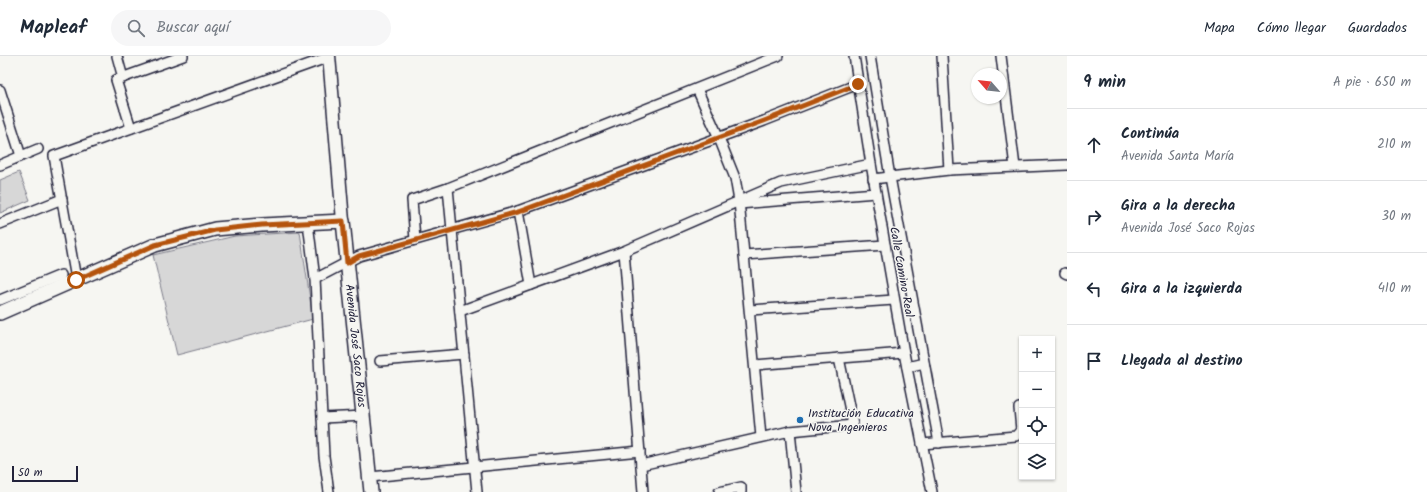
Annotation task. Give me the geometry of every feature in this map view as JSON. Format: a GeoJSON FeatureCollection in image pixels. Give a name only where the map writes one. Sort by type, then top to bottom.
{"type":"FeatureCollection","features":[{"type":"Feature","properties":{"kind":"main road"},"geometry":{"type":"LineString","coordinates":[[0,313],[155,245],[215,230],[262,225],[343,221]]}},
{"type":"Feature","properties":{"kind":"main road","name":"Avenida José Saco Rojas"},"geometry":{"type":"LineString","coordinates":[[343,221],[371,492]]}},
{"type":"Feature","properties":{"kind":"street"},"geometry":{"type":"LineString","coordinates":[[117,56],[123,78]]}},
{"type":"Feature","properties":{"kind":"street"},"geometry":{"type":"LineString","coordinates":[[131,128],[116,80],[183,56]]}},
{"type":"Feature","properties":{"kind":"street"},"geometry":{"type":"LineString","coordinates":[[76,280],[54,156],[329,56]]}},
{"type":"Feature","properties":{"kind":"street","name":"Avenida José Saco Rojas"},"geometry":{"type":"LineString","coordinates":[[329,56],[343,221]]}},
{"type":"Feature","properties":{"kind":"street"},"geometry":{"type":"LineString","coordinates":[[415,240],[412,200],[448,188],[778,56]]}},
{"type":"Feature","properties":{"kind":"street","name":"Calle Camino Real"},"geometry":{"type":"LineString","coordinates":[[854,56],[894,300],[932,492]]}},
{"type":"Feature","properties":{"kind":"street"},"geometry":{"type":"LineString","coordinates":[[870,56],[890,177],[939,443]]}},
{"type":"Feature","properties":{"kind":"street"},"geometry":{"type":"LineString","coordinates":[[942,56],[949,170]]}},
{"type":"Feature","properties":{"kind":"street"},"geometry":{"type":"LineString","coordinates":[[1001,56],[1015,167]]}},
{"type":"Feature","properties":{"kind":"street"},"geometry":{"type":"LineString","coordinates":[[315,279],[359,256],[518,212],[719,138],[858,84]]}},
{"type":"Feature","properties":{"kind":"street"},"geometry":{"type":"LineString","coordinates":[[697,89],[719,138],[734,178],[739,203],[762,437]]}},
{"type":"Feature","properties":{"kind":"street"},"geometry":{"type":"LineString","coordinates":[[0,90],[21,156]]}},
{"type":"Feature","properties":{"kind":"street"},"geometry":{"type":"LineString","coordinates":[[0,165],[38,149]]}},
{"type":"Feature","properties":{"kind":"street"},"geometry":{"type":"LineString","coordinates":[[460,311],[624,250],[739,203],[781,184],[871,164]]}},
{"type":"Feature","properties":{"kind":"street"},"geometry":{"type":"LineString","coordinates":[[874,179],[949,170],[1067,165]]}},
{"type":"Feature","properties":{"kind":"street"},"geometry":{"type":"LineString","coordinates":[[448,188],[477,492]]}},
{"type":"Feature","properties":{"kind":"street"},"geometry":{"type":"LineString","coordinates":[[739,203],[876,193]]}},
{"type":"Feature","properties":{"kind":"street"},"geometry":{"type":"LineString","coordinates":[[0,224],[62,199]]}},
{"type":"Feature","properties":{"kind":"street"},"geometry":{"type":"LineString","coordinates":[[518,212],[531,285]]}},
{"type":"Feature","properties":{"kind":"street"},"geometry":{"type":"LineString","coordinates":[[308,223],[315,279],[324,456],[329,492]]}},
{"type":"Feature","properties":{"kind":"street"},"geometry":{"type":"LineString","coordinates":[[744,255],[885,245]]}},
{"type":"Feature","properties":{"kind":"street"},"geometry":{"type":"LineString","coordinates":[[624,250],[643,492]]}},
{"type":"Feature","properties":{"kind":"street"},"geometry":{"type":"LineString","coordinates":[[888,261],[905,259]]}},
{"type":"Feature","properties":{"kind":"street"},"geometry":{"type":"LineString","coordinates":[[0,300],[61,275]]}},
{"type":"Feature","properties":{"kind":"street"},"geometry":{"type":"LineString","coordinates":[[750,310],[894,300]]}},
{"type":"Feature","properties":{"kind":"street"},"geometry":{"type":"LineString","coordinates":[[755,365],[904,353]]}},
{"type":"Feature","properties":{"kind":"street"},"geometry":{"type":"LineString","coordinates":[[380,361],[464,354]]}},
{"type":"Feature","properties":{"kind":"street"},"geometry":{"type":"LineString","coordinates":[[641,465],[790,431],[853,425],[839,358]]}},
{"type":"Feature","properties":{"kind":"street"},"geometry":{"type":"LineString","coordinates":[[907,367],[924,363]]}},
{"type":"Feature","properties":{"kind":"street"},"geometry":{"type":"LineString","coordinates":[[322,418],[364,416]]}},
{"type":"Feature","properties":{"kind":"street"},"geometry":{"type":"LineString","coordinates":[[790,431],[796,492]]}},
{"type":"Feature","properties":{"kind":"street"},"geometry":{"type":"LineString","coordinates":[[922,444],[1016,436],[1019,432]]}},
{"type":"Feature","properties":{"kind":"street"},"geometry":{"type":"LineString","coordinates":[[370,477],[640,451]]}},
{"type":"Feature","properties":{"kind":"street"},"geometry":{"type":"LineString","coordinates":[[719,492],[741,487],[741,492]]}},
{"type":"Feature","properties":{"kind":"shaded area"},"geometry":{"type":"Polygon","coordinates":[[[19,172],[30,200],[0,213],[0,180],[19,172]]]}},
{"type":"Feature","properties":{"kind":"shaded area"},"geometry":{"type":"Polygon","coordinates":[[[300,232],[313,319],[177,355],[153,255],[235,236],[300,232]]]}},
{"type":"Feature","properties":{"kind":"place","name":"Institución Educativa Nova Ingenieros"},"geometry":{"type":"Point","coordinates":[800,420]}},
{"type":"Feature","properties":{"kind":"route"},"geometry":{"type":"LineString","coordinates":[[76,280],[155,245],[215,230],[262,225],[343,221],[347,263],[359,256],[518,212],[764,121],[858,84]]}}]}
